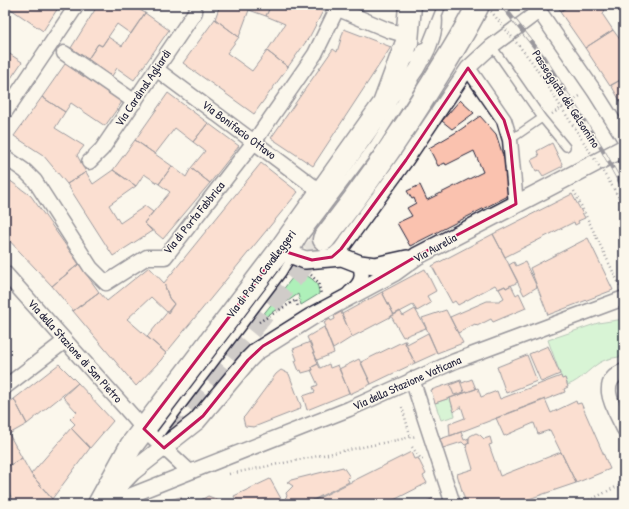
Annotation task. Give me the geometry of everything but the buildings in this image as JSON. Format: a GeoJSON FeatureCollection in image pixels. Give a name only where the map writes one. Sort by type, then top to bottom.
{"type":"FeatureCollection","features":[{"type":"Feature","properties":{"kind":"main road","name":"Via di Porta Cavalleggeri"},"geometry":{"type":"LineString","coordinates":[[100,504],[131,446],[155,439],[286,252],[321,192],[384,104],[398,68],[416,42],[410,5]]}},
{"type":"Feature","properties":{"kind":"main road"},"geometry":{"type":"LineString","coordinates":[[328,248],[353,201],[401,134],[452,52],[478,5]]}},
{"type":"Feature","properties":{"kind":"street"},"geometry":{"type":"LineString","coordinates":[[5,112],[77,5]]}},
{"type":"Feature","properties":{"kind":"street"},"geometry":{"type":"LineString","coordinates":[[333,7],[416,42],[419,64],[411,77],[384,104]]}},
{"type":"Feature","properties":{"kind":"street","name":"Via di Porta Fabbrica"},"geometry":{"type":"LineString","coordinates":[[5,157],[25,171],[35,181],[91,268],[106,283],[147,256],[165,257],[254,142],[318,50],[333,7]]}},
{"type":"Feature","properties":{"kind":"street"},"geometry":{"type":"LineString","coordinates":[[286,252],[312,260],[328,248],[341,249],[406,160],[468,68],[537,8],[595,92],[624,138]]}},
{"type":"Feature","properties":{"kind":"street","name":"Via Cardinal Agliardi"},"geometry":{"type":"LineString","coordinates":[[90,162],[102,149],[135,102],[195,12]]}},
{"type":"Feature","properties":{"kind":"street"},"geometry":{"type":"LineString","coordinates":[[64,53],[135,102]]}},
{"type":"Feature","properties":{"kind":"street"},"geometry":{"type":"LineString","coordinates":[[468,68],[504,120],[510,140],[516,204]]}},
{"type":"Feature","properties":{"kind":"street","name":"Via Bonifacio Ottavo"},"geometry":{"type":"LineString","coordinates":[[156,69],[321,192]]}},
{"type":"Feature","properties":{"kind":"street","name":"Via Aurelia"},"geometry":{"type":"LineString","coordinates":[[251,356],[275,339],[345,297],[395,272],[417,256],[624,148]]}},
{"type":"Feature","properties":{"kind":"street"},"geometry":{"type":"LineString","coordinates":[[328,248],[360,264],[380,265],[417,256]]}},
{"type":"Feature","properties":{"kind":"street"},"geometry":{"type":"LineString","coordinates":[[345,297],[362,281],[363,275],[360,264]]}},
{"type":"Feature","properties":{"kind":"street","name":"Via della Stazione di San Pietro"},"geometry":{"type":"LineString","coordinates":[[5,273],[155,439]]}},
{"type":"Feature","properties":{"kind":"street","name":"Via della Stazione Vaticana"},"geometry":{"type":"LineString","coordinates":[[109,504],[349,409],[412,379],[622,292]]}},
{"type":"Feature","properties":{"kind":"street"},"geometry":{"type":"LineString","coordinates":[[5,387],[65,341]]}},
{"type":"Feature","properties":{"kind":"street","name":"Via di Porta Cavalleggeri"},"geometry":{"type":"LineString","coordinates":[[100,504],[141,465],[155,439],[203,416],[251,356]]}},
{"type":"Feature","properties":{"kind":"street"},"geometry":{"type":"LineString","coordinates":[[624,371],[613,377],[608,385],[608,390],[611,402],[624,429]]}},
{"type":"Feature","properties":{"kind":"street"},"geometry":{"type":"LineString","coordinates":[[412,379],[453,504]]}},
{"type":"Feature","properties":{"kind":"street"},"geometry":{"type":"LineString","coordinates":[[155,439],[190,472]]}},
{"type":"Feature","properties":{"kind":"lane"},"geometry":{"type":"LineString","coordinates":[[416,42],[438,16],[442,5]]}},
{"type":"Feature","properties":{"kind":"lane","name":"Via di Porta Cavalleggeri"},"geometry":{"type":"LineString","coordinates":[[286,252],[396,112],[431,53],[439,22],[438,16]]}},
{"type":"Feature","properties":{"kind":"lane"},"geometry":{"type":"LineString","coordinates":[[492,46],[542,118],[566,147]]}},
{"type":"Feature","properties":{"kind":"lane"},"geometry":{"type":"LineString","coordinates":[[510,140],[542,118]]}},
{"type":"Feature","properties":{"kind":"path","name":"Passeggiata del Gelsomino"},"geometry":{"type":"LineString","coordinates":[[486,5],[532,62],[624,207]]}},
{"type":"Feature","properties":{"kind":"path"},"geometry":{"type":"LineString","coordinates":[[553,114],[580,96]]}},
{"type":"Feature","properties":{"kind":"path"},"geometry":{"type":"LineString","coordinates":[[581,205],[622,292]]}},
{"type":"Feature","properties":{"kind":"path"},"geometry":{"type":"LineString","coordinates":[[307,273],[318,282],[321,297]]}},
{"type":"Feature","properties":{"kind":"path"},"geometry":{"type":"LineString","coordinates":[[255,324],[296,300],[299,308],[302,307]]}},
{"type":"Feature","properties":{"kind":"path"},"geometry":{"type":"LineString","coordinates":[[402,407],[411,438]]}},
{"type":"Feature","properties":{"kind":"path"},"geometry":{"type":"LineString","coordinates":[[229,474],[418,436],[420,442]]}},
{"type":"Feature","properties":{"kind":"path"},"geometry":{"type":"LineString","coordinates":[[582,504],[624,483]]}},
{"type":"Feature","properties":{"kind":"highlighted area"},"geometry":{"type":"Polygon","coordinates":[[[468,68],[504,120],[510,140],[516,204],[417,256],[263,346],[248,360],[203,416],[164,448],[144,429],[280,250],[312,260],[332,257],[341,249],[406,160],[468,68]]]}},
{"type":"Feature","properties":{"kind":"green space"},"geometry":{"type":"Polygon","coordinates":[[[305,275],[315,282],[318,287],[319,294],[301,305],[298,294],[264,318],[262,316],[293,277],[305,275]]]}},
{"type":"Feature","properties":{"kind":"green space"},"geometry":{"type":"Polygon","coordinates":[[[624,319],[624,356],[602,361],[568,385],[565,378],[562,379],[548,340],[598,323],[624,319]]]}},
{"type":"Feature","properties":{"kind":"green space"},"geometry":{"type":"Polygon","coordinates":[[[450,398],[455,416],[441,420],[435,403],[450,398]]]}},
{"type":"Feature","properties":{"kind":"tunnel"},"geometry":{"type":"LineString","coordinates":[[144,457],[188,407],[324,239]]}},
{"type":"Feature","properties":{"kind":"railway"},"geometry":{"type":"LineString","coordinates":[[502,5],[543,57],[602,149],[624,189]]}}]}
